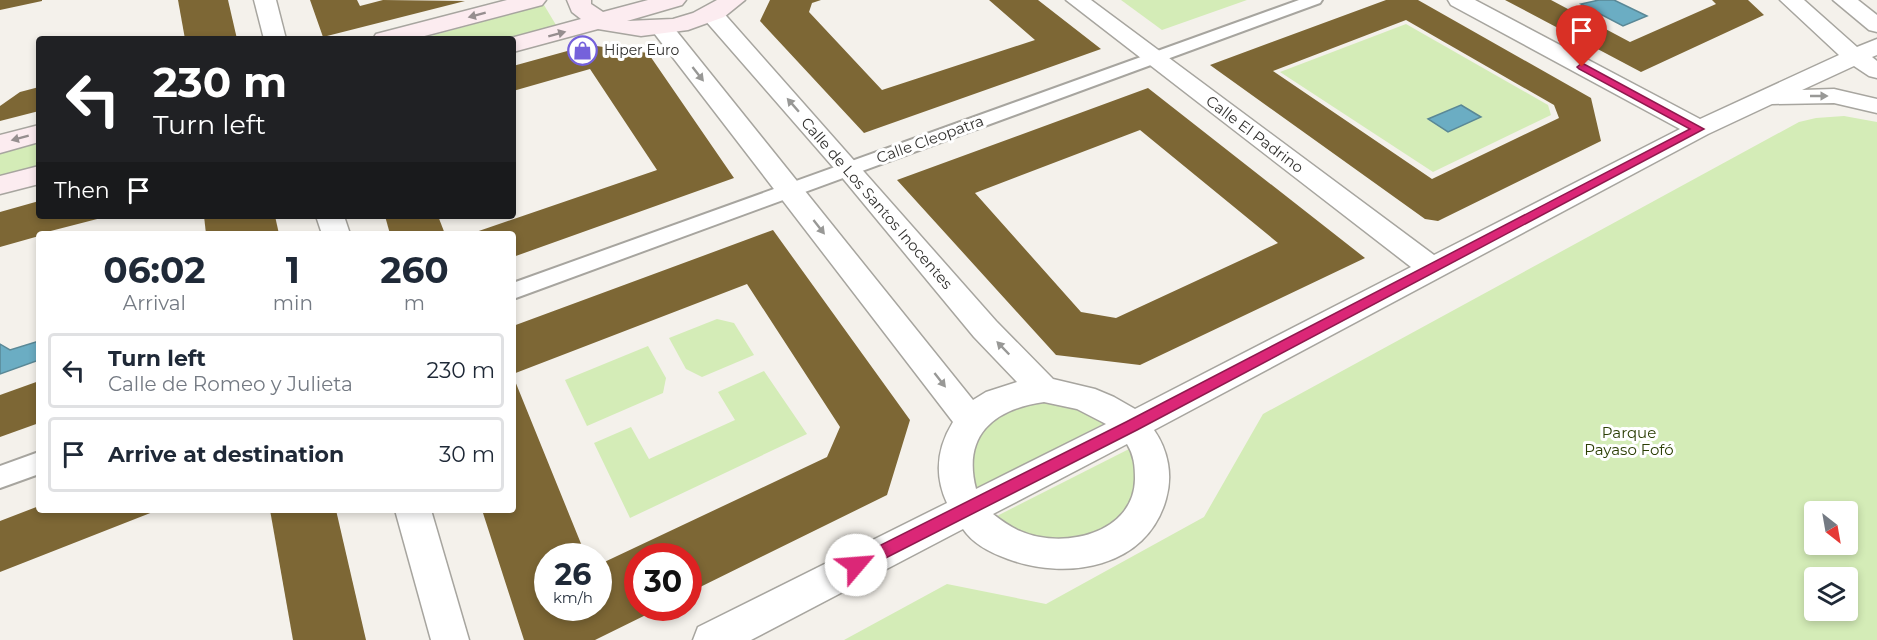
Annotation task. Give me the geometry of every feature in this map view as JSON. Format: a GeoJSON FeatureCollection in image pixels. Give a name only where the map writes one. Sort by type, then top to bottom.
{"type":"FeatureCollection","features":[{"type":"Feature","properties":{"kind":"main road"},"geometry":{"type":"LineString","coordinates":[[396,36],[534,0]]}},
{"type":"Feature","properties":{"kind":"main road"},"geometry":{"type":"LineString","coordinates":[[579,0],[580,7],[600,21],[631,28],[662,28],[690,22],[723,7]]}},
{"type":"Feature","properties":{"kind":"main road"},"geometry":{"type":"LineString","coordinates":[[516,44],[674,0]]}},
{"type":"Feature","properties":{"kind":"main road"},"geometry":{"type":"LineString","coordinates":[[0,144],[36,134]]}},
{"type":"Feature","properties":{"kind":"main road"},"geometry":{"type":"LineString","coordinates":[[0,186],[36,176]]}},
{"type":"Feature","properties":{"kind":"street"},"geometry":{"type":"LineString","coordinates":[[265,0],[274,36]]}},
{"type":"Feature","properties":{"kind":"street","name":"Calle El Padrino"},"geometry":{"type":"LineString","coordinates":[[1077,0],[1432,268]]}},
{"type":"Feature","properties":{"kind":"street","name":"Calle Cleopatra"},"geometry":{"type":"LineString","coordinates":[[516,290],[1314,0]]}},
{"type":"Feature","properties":{"kind":"street"},"geometry":{"type":"LineString","coordinates":[[1459,0],[1699,129]]}},
{"type":"Feature","properties":{"kind":"street"},"geometry":{"type":"LineString","coordinates":[[1791,0],[1865,51],[1877,71]]}},
{"type":"Feature","properties":{"kind":"street"},"geometry":{"type":"LineString","coordinates":[[1844,0],[1877,25]]}},
{"type":"Feature","properties":{"kind":"street","name":"Calle de Los Santos Inocentes"},"geometry":{"type":"LineString","coordinates":[[723,7],[849,169],[985,329],[1044,390]]}},
{"type":"Feature","properties":{"kind":"street"},"geometry":{"type":"LineString","coordinates":[[662,28],[971,421]]}},
{"type":"Feature","properties":{"kind":"street"},"geometry":{"type":"LineString","coordinates":[[712,640],[967,508],[1132,426],[1699,129],[1865,51]]}},
{"type":"Feature","properties":{"kind":"street"},"geometry":{"type":"LineString","coordinates":[[1761,100],[1834,96],[1877,106]]}},
{"type":"Feature","properties":{"kind":"street"},"geometry":{"type":"LineString","coordinates":[[1044,390],[1068,392],[1092,399],[1114,410],[1132,426],[1147,449],[1154,475],[1150,501],[1136,524],[1113,543],[1083,553],[1049,555],[1016,547],[988,531],[967,508],[956,486],[954,462],[959,440],[971,421],[991,404],[1016,394],[1044,390]]}},
{"type":"Feature","properties":{"kind":"street"},"geometry":{"type":"LineString","coordinates":[[0,477],[36,464]]}},
{"type":"Feature","properties":{"kind":"street"},"geometry":{"type":"LineString","coordinates":[[414,513],[450,640]]}},
{"type":"Feature","properties":{"kind":"green space"},"geometry":{"type":"Polygon","coordinates":[[[1121,0],[1247,0],[1162,30],[1121,0]]]}},
{"type":"Feature","properties":{"kind":"green space"},"geometry":{"type":"Polygon","coordinates":[[[544,5],[556,25],[516,36],[431,36],[544,5]]]}},
{"type":"Feature","properties":{"kind":"green space"},"geometry":{"type":"Polygon","coordinates":[[[1406,24],[1548,105],[1551,115],[1433,172],[1280,72],[1406,24]]]}},
{"type":"Feature","properties":{"kind":"green space","name":"Parque Payaso Fofó"},"geometry":{"type":"Polygon","coordinates":[[[1844,116],[1877,122],[1877,640],[844,640],[947,584],[1046,604],[1204,517],[1263,414],[1799,122],[1844,116]]]}},
{"type":"Feature","properties":{"kind":"green space"},"geometry":{"type":"Polygon","coordinates":[[[36,142],[36,168],[0,178],[0,152],[36,142]]]}},
{"type":"Feature","properties":{"kind":"green space"},"geometry":{"type":"Polygon","coordinates":[[[717,319],[734,323],[754,355],[702,377],[686,369],[669,338],[717,319]]]}},
{"type":"Feature","properties":{"kind":"green space"},"geometry":{"type":"Polygon","coordinates":[[[648,346],[666,378],[663,393],[587,426],[565,380],[648,346]]]}},
{"type":"Feature","properties":{"kind":"green space"},"geometry":{"type":"Polygon","coordinates":[[[764,371],[807,434],[630,518],[594,443],[631,427],[649,459],[735,420],[718,392],[764,371]]]}},
{"type":"Feature","properties":{"kind":"green space"},"geometry":{"type":"Polygon","coordinates":[[[1033,401],[1070,402],[1105,423],[975,489],[968,447],[991,416],[1033,401]]]}},
{"type":"Feature","properties":{"kind":"green space"},"geometry":{"type":"Polygon","coordinates":[[[1131,448],[1141,467],[1138,500],[1093,540],[1034,542],[993,518],[1131,448]]]}},
{"type":"Feature","properties":{"kind":"water"},"geometry":{"type":"Polygon","coordinates":[[[1599,0],[1614,0],[1647,16],[1623,26],[1581,4],[1599,0]]]}},
{"type":"Feature","properties":{"kind":"water"},"geometry":{"type":"Polygon","coordinates":[[[1461,105],[1481,117],[1448,132],[1428,119],[1461,105]]]}},
{"type":"Feature","properties":{"kind":"water"},"geometry":{"type":"Polygon","coordinates":[[[36,342],[36,361],[0,374],[0,344],[10,350],[36,342]]]}},
{"type":"Feature","properties":{"kind":"building"},"geometry":{"type":"Polygon","coordinates":[[[0,0],[42,0],[42,1],[0,10],[0,0]]]}},
{"type":"Feature","properties":{"kind":"building"},"geometry":{"type":"Polygon","coordinates":[[[178,0],[228,0],[236,36],[184,36],[178,0]]]}},
{"type":"Feature","properties":{"kind":"building"},"geometry":{"type":"Polygon","coordinates":[[[310,0],[357,0],[360,6],[383,0],[465,1],[327,36],[323,36],[310,0]]]}},
{"type":"Feature","properties":{"kind":"building"},"geometry":{"type":"Polygon","coordinates":[[[770,0],[821,0],[812,3],[809,12],[882,90],[1035,40],[989,0],[1038,0],[1101,49],[864,133],[760,21],[770,0]]]}},
{"type":"Feature","properties":{"kind":"building"},"geometry":{"type":"Polygon","coordinates":[[[1386,0],[1418,0],[1591,98],[1601,141],[1438,221],[1425,219],[1210,65],[1386,0]],[[1406,20],[1273,71],[1432,179],[1559,118],[1554,105],[1406,20]]]}},
{"type":"Feature","properties":{"kind":"building"},"geometry":{"type":"Polygon","coordinates":[[[1505,0],[1551,0],[1630,42],[1716,4],[1712,0],[1748,0],[1764,15],[1641,72],[1505,0]]]}},
{"type":"Feature","properties":{"kind":"building"},"geometry":{"type":"Polygon","coordinates":[[[589,45],[648,53],[734,178],[516,256],[516,231],[479,231],[657,170],[590,69],[516,90],[516,65],[589,45]]]}},
{"type":"Feature","properties":{"kind":"building"},"geometry":{"type":"Polygon","coordinates":[[[36,88],[36,112],[0,121],[0,106],[20,92],[36,88]]]}},
{"type":"Feature","properties":{"kind":"building"},"geometry":{"type":"Polygon","coordinates":[[[1148,88],[1365,258],[1140,365],[1056,355],[897,180],[1148,88]],[[1140,130],[975,193],[1081,312],[1116,318],[1278,243],[1140,130]]]}},
{"type":"Feature","properties":{"kind":"building"},"geometry":{"type":"Polygon","coordinates":[[[36,202],[36,219],[97,219],[51,231],[36,231],[36,237],[0,247],[0,212],[36,202]]]}},
{"type":"Feature","properties":{"kind":"building"},"geometry":{"type":"Polygon","coordinates":[[[204,219],[276,219],[278,231],[206,231],[204,219]]]}},
{"type":"Feature","properties":{"kind":"building"},"geometry":{"type":"Polygon","coordinates":[[[386,219],[439,219],[444,231],[389,231],[386,219]]]}},
{"type":"Feature","properties":{"kind":"building"},"geometry":{"type":"Polygon","coordinates":[[[773,230],[910,420],[887,495],[702,586],[702,543],[645,543],[827,457],[840,427],[747,284],[516,373],[516,325],[773,230]]]}},
{"type":"Feature","properties":{"kind":"building"},"geometry":{"type":"Polygon","coordinates":[[[36,382],[36,424],[0,437],[0,395],[36,382]]]}},
{"type":"Feature","properties":{"kind":"building"},"geometry":{"type":"Polygon","coordinates":[[[516,383],[581,543],[534,543],[534,621],[612,621],[612,558],[624,553],[624,621],[634,621],[595,640],[524,640],[483,513],[516,513],[516,383]]]}},
{"type":"Feature","properties":{"kind":"building"},"geometry":{"type":"Polygon","coordinates":[[[36,507],[36,513],[150,513],[0,572],[0,521],[36,507]]]}},
{"type":"Feature","properties":{"kind":"building"},"geometry":{"type":"Polygon","coordinates":[[[271,513],[337,513],[366,640],[293,640],[271,513]]]}},
{"type":"Feature","properties":{"kind":"place","name":"Hiper Euro"},"geometry":{"type":"Point","coordinates":[583,50]}},
{"type":"Feature","properties":{"kind":"route"},"geometry":{"type":"LineString","coordinates":[[856,565],[1132,426],[1699,129],[1582,67]]}}]}
